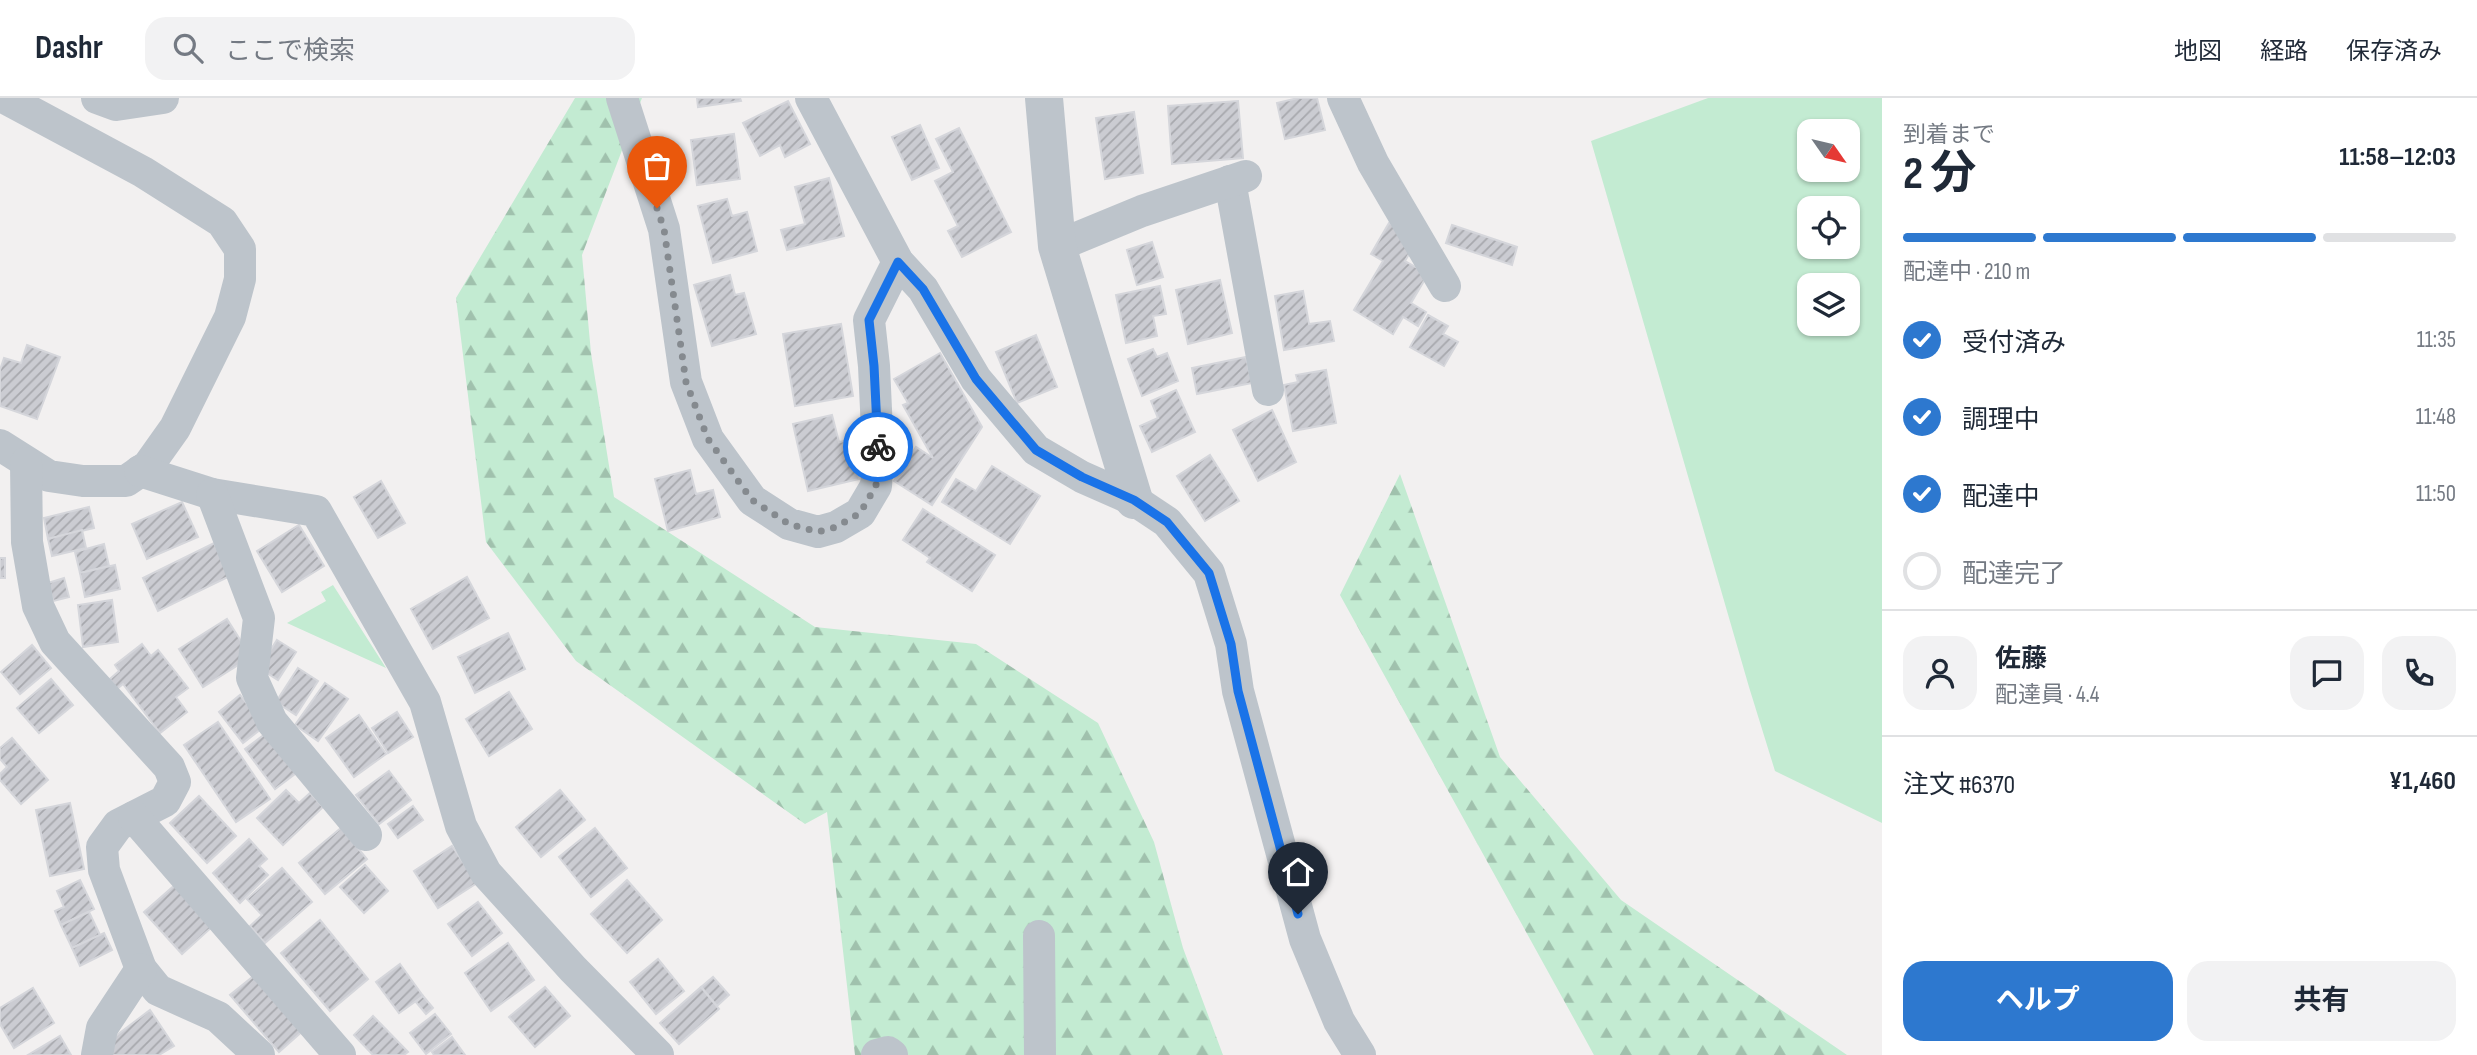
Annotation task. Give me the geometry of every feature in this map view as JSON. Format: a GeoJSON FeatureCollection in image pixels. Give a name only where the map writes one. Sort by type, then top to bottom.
{"type":"FeatureCollection","features":[{"type":"Feature","properties":{"kind":"street"},"geometry":{"type":"LineString","coordinates":[[0,445],[49,476],[83,481],[126,481],[148,466],[175,428],[230,317],[240,278],[240,249],[222,222],[143,172],[5,98]]}},
{"type":"Feature","properties":{"kind":"street"},"geometry":{"type":"LineString","coordinates":[[97,98],[116,105],[163,98]]}},
{"type":"Feature","properties":{"kind":"street"},"geometry":{"type":"LineString","coordinates":[[622,98],[664,229],[686,382],[708,439],[752,500],[789,524],[818,532],[836,527],[860,513],[876,486],[878,453],[869,320],[898,262]]}},
{"type":"Feature","properties":{"kind":"street"},"geometry":{"type":"LineString","coordinates":[[811,98],[898,262],[923,289],[976,379],[1036,450],[1082,477],[1134,500],[1167,522],[1209,573],[1231,644],[1238,691],[1305,939],[1339,1021],[1360,1055]]}},
{"type":"Feature","properties":{"kind":"street"},"geometry":{"type":"LineString","coordinates":[[1044,98],[1058,246],[1134,500]]}},
{"type":"Feature","properties":{"kind":"street"},"geometry":{"type":"LineString","coordinates":[[1343,98],[1373,163],[1445,286]]}},
{"type":"Feature","properties":{"kind":"street"},"geometry":{"type":"LineString","coordinates":[[1058,246],[1142,211],[1238,179],[1268,390]]}},
{"type":"Feature","properties":{"kind":"street"},"geometry":{"type":"LineString","coordinates":[[26,463],[27,542],[38,606],[55,642],[169,767],[175,782],[165,801],[118,825],[102,847],[104,870],[141,969],[158,990],[218,1017],[259,1055]]}},
{"type":"Feature","properties":{"kind":"street"},"geometry":{"type":"LineString","coordinates":[[140,471],[212,494],[316,511],[425,702],[461,826],[486,873],[573,970],[658,1055]]}},
{"type":"Feature","properties":{"kind":"street"},"geometry":{"type":"LineString","coordinates":[[212,494],[259,618],[252,678],[272,722],[366,835]]}},
{"type":"Feature","properties":{"kind":"street"},"geometry":{"type":"LineString","coordinates":[[134,817],[340,1055]]}},
{"type":"Feature","properties":{"kind":"street"},"geometry":{"type":"LineString","coordinates":[[1039,936],[1040,1055]]}},
{"type":"Feature","properties":{"kind":"street"},"geometry":{"type":"LineString","coordinates":[[97,1055],[103,1028],[141,969]]}},
{"type":"Feature","properties":{"kind":"street"},"geometry":{"type":"LineString","coordinates":[[877,1055],[888,1052],[892,1055]]}},
{"type":"Feature","properties":{"kind":"green space"},"geometry":{"type":"Polygon","coordinates":[[[575,98],[642,98],[582,255],[591,353],[614,497],[815,627],[976,644],[1098,723],[1154,842],[1183,948],[1223,1055],[855,1055],[827,812],[805,824],[576,661],[486,542],[456,298],[575,98]]]}},
{"type":"Feature","properties":{"kind":"green space"},"geometry":{"type":"Polygon","coordinates":[[[1708,98],[1882,98],[1882,823],[1775,771],[1591,141],[1708,98]]]}},
{"type":"Feature","properties":{"kind":"green space"},"geometry":{"type":"Polygon","coordinates":[[[1400,474],[1500,757],[1621,900],[1847,1055],[1594,1055],[1340,595],[1400,474]]]}},
{"type":"Feature","properties":{"kind":"green space"},"geometry":{"type":"Polygon","coordinates":[[[333,585],[386,668],[287,623],[326,601],[321,592],[333,585]]]}},
{"type":"Feature","properties":{"kind":"building"},"geometry":{"type":"Polygon","coordinates":[[[697,98],[740,98],[741,101],[698,107],[697,98]]]}},
{"type":"Feature","properties":{"kind":"building"},"geometry":{"type":"Polygon","coordinates":[[[1298,98],[1317,98],[1325,130],[1285,139],[1277,103],[1298,98]]]}},
{"type":"Feature","properties":{"kind":"building"},"geometry":{"type":"Polygon","coordinates":[[[788,101],[810,144],[785,157],[780,145],[760,156],[743,123],[788,101]]]}},
{"type":"Feature","properties":{"kind":"building"},"geometry":{"type":"Polygon","coordinates":[[[1238,101],[1243,158],[1172,164],[1168,106],[1238,101]]]}},
{"type":"Feature","properties":{"kind":"building"},"geometry":{"type":"Polygon","coordinates":[[[1134,112],[1143,173],[1105,179],[1096,118],[1134,112]]]}},
{"type":"Feature","properties":{"kind":"building"},"geometry":{"type":"Polygon","coordinates":[[[920,125],[939,168],[912,180],[892,137],[920,125]]]}},
{"type":"Feature","properties":{"kind":"building"},"geometry":{"type":"Polygon","coordinates":[[[959,128],[1011,232],[962,257],[948,231],[958,226],[935,181],[953,172],[936,139],[959,128]]]}},
{"type":"Feature","properties":{"kind":"building"},"geometry":{"type":"Polygon","coordinates":[[[734,134],[740,179],[697,185],[691,140],[734,134]]]}},
{"type":"Feature","properties":{"kind":"building"},"geometry":{"type":"Polygon","coordinates":[[[829,178],[844,236],[787,250],[781,230],[805,224],[795,187],[829,178]]]}},
{"type":"Feature","properties":{"kind":"building"},"geometry":{"type":"Polygon","coordinates":[[[727,199],[732,216],[747,212],[757,251],[713,263],[698,206],[727,199]]]}},
{"type":"Feature","properties":{"kind":"building"},"geometry":{"type":"Polygon","coordinates":[[[1389,223],[1405,233],[1413,247],[1405,261],[1428,274],[1411,303],[1426,312],[1418,326],[1403,317],[1393,334],[1354,310],[1383,261],[1371,254],[1389,223]]]}},
{"type":"Feature","properties":{"kind":"building"},"geometry":{"type":"Polygon","coordinates":[[[1452,225],[1517,247],[1512,265],[1446,243],[1452,225]]]}},
{"type":"Feature","properties":{"kind":"building"},"geometry":{"type":"Polygon","coordinates":[[[1152,242],[1163,277],[1137,285],[1127,250],[1152,242]]]}},
{"type":"Feature","properties":{"kind":"building"},"geometry":{"type":"Polygon","coordinates":[[[730,275],[735,295],[744,293],[756,334],[712,346],[694,285],[730,275]]]}},
{"type":"Feature","properties":{"kind":"building"},"geometry":{"type":"Polygon","coordinates":[[[1220,280],[1232,333],[1188,344],[1176,290],[1220,280]]]}},
{"type":"Feature","properties":{"kind":"building"},"geometry":{"type":"Polygon","coordinates":[[[1160,286],[1166,314],[1153,316],[1157,336],[1126,343],[1116,295],[1160,286]]]}},
{"type":"Feature","properties":{"kind":"building"},"geometry":{"type":"Polygon","coordinates":[[[1303,291],[1309,324],[1330,321],[1334,341],[1284,350],[1275,296],[1303,291]]]}},
{"type":"Feature","properties":{"kind":"building"},"geometry":{"type":"Polygon","coordinates":[[[1428,315],[1448,326],[1443,334],[1458,342],[1444,366],[1410,347],[1428,315]]]}},
{"type":"Feature","properties":{"kind":"building"},"geometry":{"type":"Polygon","coordinates":[[[841,324],[853,396],[795,406],[783,334],[841,324]]]}},
{"type":"Feature","properties":{"kind":"building"},"geometry":{"type":"Polygon","coordinates":[[[1036,335],[1057,387],[1017,403],[996,352],[1036,335]]]}},
{"type":"Feature","properties":{"kind":"building"},"geometry":{"type":"Polygon","coordinates":[[[27,345],[60,357],[37,419],[0,406],[0,370],[4,358],[21,363],[27,345]]]}},
{"type":"Feature","properties":{"kind":"building"},"geometry":{"type":"Polygon","coordinates":[[[1153,349],[1157,357],[1167,353],[1178,381],[1142,396],[1128,359],[1153,349]]]}},
{"type":"Feature","properties":{"kind":"building"},"geometry":{"type":"Polygon","coordinates":[[[940,353],[982,427],[932,505],[894,481],[916,447],[933,458],[903,405],[908,403],[894,379],[940,353]]]}},
{"type":"Feature","properties":{"kind":"building"},"geometry":{"type":"Polygon","coordinates":[[[1246,357],[1252,383],[1197,394],[1192,368],[1246,357]]]}},
{"type":"Feature","properties":{"kind":"building"},"geometry":{"type":"Polygon","coordinates":[[[1326,370],[1336,423],[1293,431],[1284,385],[1298,382],[1296,375],[1326,370]]]}},
{"type":"Feature","properties":{"kind":"building"},"geometry":{"type":"Polygon","coordinates":[[[1176,390],[1195,432],[1152,452],[1140,426],[1158,418],[1151,401],[1176,390]]]}},
{"type":"Feature","properties":{"kind":"building"},"geometry":{"type":"Polygon","coordinates":[[[1272,410],[1296,462],[1258,481],[1233,430],[1272,410]]]}},
{"type":"Feature","properties":{"kind":"building"},"geometry":{"type":"Polygon","coordinates":[[[832,415],[839,442],[850,440],[859,479],[808,491],[793,424],[832,415]]]}},
{"type":"Feature","properties":{"kind":"building"},"geometry":{"type":"Polygon","coordinates":[[[1210,455],[1239,501],[1205,521],[1177,476],[1210,455]]]}},
{"type":"Feature","properties":{"kind":"building"},"geometry":{"type":"Polygon","coordinates":[[[992,466],[1040,496],[1010,544],[942,502],[956,479],[976,491],[992,466]]]}},
{"type":"Feature","properties":{"kind":"building"},"geometry":{"type":"Polygon","coordinates":[[[690,470],[696,494],[713,490],[720,517],[668,531],[655,479],[690,470]]]}},
{"type":"Feature","properties":{"kind":"building"},"geometry":{"type":"Polygon","coordinates":[[[381,481],[405,523],[378,538],[354,497],[381,481]]]}},
{"type":"Feature","properties":{"kind":"building"},"geometry":{"type":"Polygon","coordinates":[[[182,502],[198,537],[147,559],[132,524],[182,502]]]}},
{"type":"Feature","properties":{"kind":"building"},"geometry":{"type":"Polygon","coordinates":[[[89,507],[94,528],[48,539],[44,518],[89,507]]]}},
{"type":"Feature","properties":{"kind":"building"},"geometry":{"type":"Polygon","coordinates":[[[923,509],[995,555],[972,591],[927,562],[930,558],[903,540],[923,509]]]}},
{"type":"Feature","properties":{"kind":"building"},"geometry":{"type":"Polygon","coordinates":[[[299,525],[324,566],[282,592],[257,551],[299,525]]]}},
{"type":"Feature","properties":{"kind":"building"},"geometry":{"type":"Polygon","coordinates":[[[82,530],[86,548],[52,556],[48,539],[82,530]]]}},
{"type":"Feature","properties":{"kind":"building"},"geometry":{"type":"Polygon","coordinates":[[[214,543],[230,576],[158,611],[143,578],[214,543]]]}},
{"type":"Feature","properties":{"kind":"building"},"geometry":{"type":"Polygon","coordinates":[[[104,544],[109,566],[80,573],[75,552],[104,544]]]}},
{"type":"Feature","properties":{"kind":"building"},"geometry":{"type":"Polygon","coordinates":[[[0,558],[5,558],[5,578],[0,578],[0,558]]]}},
{"type":"Feature","properties":{"kind":"building"},"geometry":{"type":"Polygon","coordinates":[[[115,565],[120,589],[85,597],[80,573],[115,565]]]}},
{"type":"Feature","properties":{"kind":"building"},"geometry":{"type":"Polygon","coordinates":[[[467,577],[489,618],[433,649],[411,609],[467,577]]]}},
{"type":"Feature","properties":{"kind":"building"},"geometry":{"type":"Polygon","coordinates":[[[64,578],[69,597],[53,601],[48,583],[64,578]]]}},
{"type":"Feature","properties":{"kind":"building"},"geometry":{"type":"Polygon","coordinates":[[[112,600],[118,642],[83,647],[78,605],[112,600]]]}},
{"type":"Feature","properties":{"kind":"building"},"geometry":{"type":"Polygon","coordinates":[[[227,619],[251,657],[203,687],[179,649],[227,619]]]}},
{"type":"Feature","properties":{"kind":"building"},"geometry":{"type":"Polygon","coordinates":[[[508,633],[525,669],[475,693],[458,657],[508,633]]]}},
{"type":"Feature","properties":{"kind":"building"},"geometry":{"type":"Polygon","coordinates":[[[277,640],[296,652],[278,680],[259,668],[277,640]]]}},
{"type":"Feature","properties":{"kind":"building"},"geometry":{"type":"Polygon","coordinates":[[[142,644],[151,656],[158,650],[188,688],[176,697],[187,712],[160,733],[123,684],[117,689],[110,679],[119,671],[115,665],[142,644]]]}},
{"type":"Feature","properties":{"kind":"building"},"geometry":{"type":"Polygon","coordinates":[[[32,645],[51,668],[20,694],[1,672],[32,645]]]}},
{"type":"Feature","properties":{"kind":"building"},"geometry":{"type":"Polygon","coordinates":[[[298,668],[318,681],[296,715],[276,702],[298,668]]]}},
{"type":"Feature","properties":{"kind":"building"},"geometry":{"type":"Polygon","coordinates":[[[51,679],[73,705],[39,733],[17,708],[51,679]]]}},
{"type":"Feature","properties":{"kind":"building"},"geometry":{"type":"Polygon","coordinates":[[[325,683],[348,699],[318,741],[295,725],[325,683]]]}},
{"type":"Feature","properties":{"kind":"building"},"geometry":{"type":"Polygon","coordinates":[[[509,692],[532,729],[489,756],[466,719],[509,692]]]}},
{"type":"Feature","properties":{"kind":"building"},"geometry":{"type":"Polygon","coordinates":[[[240,695],[265,726],[243,743],[219,712],[240,695]]]}},
{"type":"Feature","properties":{"kind":"building"},"geometry":{"type":"Polygon","coordinates":[[[397,712],[413,737],[388,753],[372,728],[397,712]]]}},
{"type":"Feature","properties":{"kind":"building"},"geometry":{"type":"Polygon","coordinates":[[[359,715],[386,754],[354,777],[326,738],[359,715]]]}},
{"type":"Feature","properties":{"kind":"building"},"geometry":{"type":"Polygon","coordinates":[[[218,722],[270,799],[236,822],[184,745],[218,722]]]}},
{"type":"Feature","properties":{"kind":"building"},"geometry":{"type":"Polygon","coordinates":[[[269,731],[299,771],[275,789],[245,749],[269,731]]]}},
{"type":"Feature","properties":{"kind":"building"},"geometry":{"type":"Polygon","coordinates":[[[12,738],[48,780],[21,804],[0,780],[0,774],[7,767],[0,759],[0,748],[12,738]]]}},
{"type":"Feature","properties":{"kind":"building"},"geometry":{"type":"Polygon","coordinates":[[[389,771],[411,800],[379,824],[356,795],[389,771]]]}},
{"type":"Feature","properties":{"kind":"building"},"geometry":{"type":"Polygon","coordinates":[[[286,790],[299,803],[310,793],[323,807],[283,845],[257,818],[286,790]]]}},
{"type":"Feature","properties":{"kind":"building"},"geometry":{"type":"Polygon","coordinates":[[[560,790],[585,820],[541,857],[516,827],[560,790]]]}},
{"type":"Feature","properties":{"kind":"building"},"geometry":{"type":"Polygon","coordinates":[[[199,796],[236,836],[207,863],[170,823],[199,796]]]}},
{"type":"Feature","properties":{"kind":"building"},"geometry":{"type":"Polygon","coordinates":[[[70,803],[84,869],[50,876],[36,810],[70,803]]]}},
{"type":"Feature","properties":{"kind":"building"},"geometry":{"type":"Polygon","coordinates":[[[413,806],[423,820],[398,838],[388,824],[413,806]]]}},
{"type":"Feature","properties":{"kind":"building"},"geometry":{"type":"Polygon","coordinates":[[[341,828],[367,859],[325,894],[299,863],[341,828]]]}},
{"type":"Feature","properties":{"kind":"building"},"geometry":{"type":"Polygon","coordinates":[[[595,828],[627,868],[591,897],[559,857],[595,828]]]}},
{"type":"Feature","properties":{"kind":"building"},"geometry":{"type":"Polygon","coordinates":[[[249,839],[267,859],[259,866],[268,875],[240,903],[213,873],[249,839]]]}},
{"type":"Feature","properties":{"kind":"building"},"geometry":{"type":"Polygon","coordinates":[[[452,846],[477,883],[438,908],[414,871],[452,846]]]}},
{"type":"Feature","properties":{"kind":"building"},"geometry":{"type":"Polygon","coordinates":[[[365,865],[388,891],[364,913],[340,887],[365,865]]]}},
{"type":"Feature","properties":{"kind":"building"},"geometry":{"type":"Polygon","coordinates":[[[282,868],[312,902],[265,943],[250,926],[262,915],[247,899],[282,868]]]}},
{"type":"Feature","properties":{"kind":"building"},"geometry":{"type":"Polygon","coordinates":[[[80,880],[94,909],[61,925],[55,911],[64,907],[57,891],[80,880]]]}},
{"type":"Feature","properties":{"kind":"building"},"geometry":{"type":"Polygon","coordinates":[[[627,880],[662,920],[627,953],[591,914],[627,880]]]}},
{"type":"Feature","properties":{"kind":"building"},"geometry":{"type":"Polygon","coordinates":[[[176,884],[213,926],[182,954],[144,912],[176,884]]]}},
{"type":"Feature","properties":{"kind":"building"},"geometry":{"type":"Polygon","coordinates":[[[478,902],[502,933],[472,956],[448,924],[478,902]]]}},
{"type":"Feature","properties":{"kind":"building"},"geometry":{"type":"Polygon","coordinates":[[[89,912],[100,935],[72,948],[61,925],[89,912]]]}},
{"type":"Feature","properties":{"kind":"building"},"geometry":{"type":"Polygon","coordinates":[[[320,920],[368,979],[330,1011],[281,953],[320,920]]]}},
{"type":"Feature","properties":{"kind":"building"},"geometry":{"type":"Polygon","coordinates":[[[104,933],[112,950],[80,966],[72,948],[104,933]]]}},
{"type":"Feature","properties":{"kind":"building"},"geometry":{"type":"Polygon","coordinates":[[[508,943],[534,980],[491,1011],[465,973],[508,943]]]}},
{"type":"Feature","properties":{"kind":"building"},"geometry":{"type":"Polygon","coordinates":[[[658,959],[684,991],[656,1014],[630,982],[658,959]]]}},
{"type":"Feature","properties":{"kind":"building"},"geometry":{"type":"Polygon","coordinates":[[[400,964],[423,996],[399,1013],[376,982],[400,964]]]}},
{"type":"Feature","properties":{"kind":"building"},"geometry":{"type":"Polygon","coordinates":[[[256,974],[304,1030],[279,1052],[230,995],[256,974]]]}},
{"type":"Feature","properties":{"kind":"building"},"geometry":{"type":"Polygon","coordinates":[[[713,977],[729,995],[717,1006],[701,987],[713,977]]]}},
{"type":"Feature","properties":{"kind":"building"},"geometry":{"type":"Polygon","coordinates":[[[545,987],[570,1016],[535,1047],[509,1017],[545,987]]]}},
{"type":"Feature","properties":{"kind":"building"},"geometry":{"type":"Polygon","coordinates":[[[701,987],[719,1009],[679,1044],[660,1023],[701,987]]]}},
{"type":"Feature","properties":{"kind":"building"},"geometry":{"type":"Polygon","coordinates":[[[33,988],[54,1023],[14,1048],[0,1024],[0,1008],[33,988]]]}},
{"type":"Feature","properties":{"kind":"building"},"geometry":{"type":"Polygon","coordinates":[[[423,996],[433,1008],[426,1014],[416,1002],[423,996]]]}},
{"type":"Feature","properties":{"kind":"building"},"geometry":{"type":"Polygon","coordinates":[[[150,1010],[174,1046],[159,1055],[106,1055],[109,1041],[150,1010]]]}},
{"type":"Feature","properties":{"kind":"building"},"geometry":{"type":"Polygon","coordinates":[[[435,1014],[451,1034],[426,1054],[410,1033],[435,1014]]]}},
{"type":"Feature","properties":{"kind":"building"},"geometry":{"type":"Polygon","coordinates":[[[373,1016],[408,1052],[404,1055],[373,1055],[354,1035],[373,1016]]]}},
{"type":"Feature","properties":{"kind":"building"},"geometry":{"type":"Polygon","coordinates":[[[60,1036],[71,1055],[28,1055],[60,1036]]]}},
{"type":"Feature","properties":{"kind":"building"},"geometry":{"type":"Polygon","coordinates":[[[452,1037],[465,1055],[434,1055],[432,1052],[452,1037]]]}},
{"type":"Feature","properties":{"kind":"way so far"},"geometry":{"type":"LineString","coordinates":[[657,208],[664,229],[686,382],[708,439],[752,500],[789,524],[818,532],[836,527],[860,513],[876,486],[878,447]]}},
{"type":"Feature","properties":{"kind":"route"},"geometry":{"type":"LineString","coordinates":[[878,447],[869,320],[898,262],[923,289],[976,379],[1036,450],[1082,477],[1134,500],[1167,522],[1209,573],[1231,644],[1238,691],[1298,914]]}}]}
